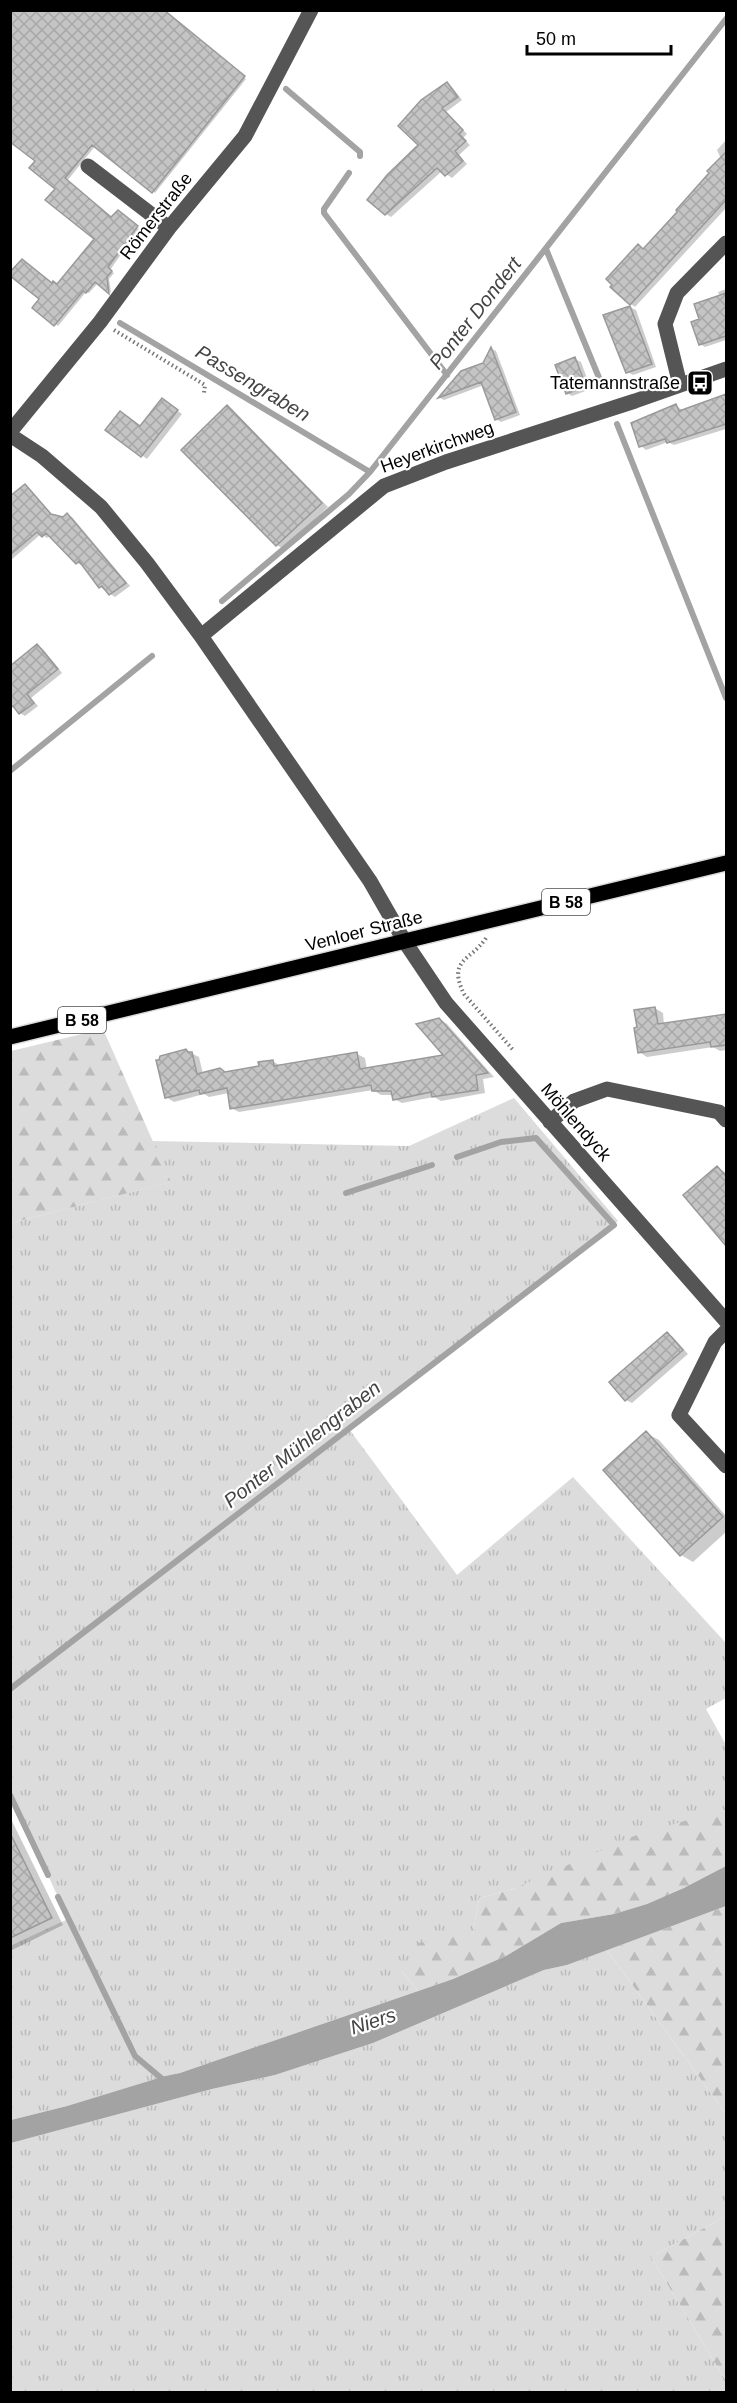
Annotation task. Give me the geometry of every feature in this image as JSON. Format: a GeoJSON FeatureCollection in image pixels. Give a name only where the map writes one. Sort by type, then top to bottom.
{"type":"FeatureCollection","features":[{"type":"Feature","properties":{"kind":"main road","name":"Venloer Straße"},"geometry":{"type":"LineString","coordinates":[[10,1037],[726,863]]}},
{"type":"Feature","properties":{"kind":"street","name":"Römerstraße"},"geometry":{"type":"LineString","coordinates":[[10,433],[100,322],[169,228],[245,136],[311,10]]}},
{"type":"Feature","properties":{"kind":"street"},"geometry":{"type":"LineString","coordinates":[[88,166],[169,228]]}},
{"type":"Feature","properties":{"kind":"street"},"geometry":{"type":"LineString","coordinates":[[680,385],[665,324],[677,293],[726,243]]}},
{"type":"Feature","properties":{"kind":"street","name":"Heyerkirchweg"},"geometry":{"type":"LineString","coordinates":[[201,636],[384,486],[446,462],[726,369]]}},
{"type":"Feature","properties":{"kind":"street"},"geometry":{"type":"LineString","coordinates":[[10,433],[42,456],[101,507],[147,563],[201,636],[370,881],[405,942]]}},
{"type":"Feature","properties":{"kind":"street","name":"Möhlendyck"},"geometry":{"type":"LineString","coordinates":[[405,942],[446,1004],[726,1321]]}},
{"type":"Feature","properties":{"kind":"street"},"geometry":{"type":"LineString","coordinates":[[550,1122],[574,1101],[607,1089],[719,1112],[726,1120]]}},
{"type":"Feature","properties":{"kind":"street"},"geometry":{"type":"LineString","coordinates":[[726,1331],[715,1342],[679,1415],[726,1466]]}},
{"type":"Feature","properties":{"kind":"path"},"geometry":{"type":"LineString","coordinates":[[100,322],[205,385],[204,393]]}},
{"type":"Feature","properties":{"kind":"green space"},"geometry":{"type":"Polygon","coordinates":[[[103,1029],[171,1182],[11,1223],[11,1051],[103,1029]]]}},
{"type":"Feature","properties":{"kind":"green space"},"geometry":{"type":"Polygon","coordinates":[[[514,1098],[618,1221],[349,1429],[457,1575],[573,1477],[726,1643],[726,1698],[706,1709],[726,1745],[726,1811],[721,1810],[513,1889],[479,1898],[473,1933],[402,1971],[418,1991],[180,2073],[11,2120],[10,1946],[68,1919],[11,1795],[11,1223],[170,1182],[151,1141],[409,1146],[514,1098]]]}},
{"type":"Feature","properties":{"kind":"green space"},"geometry":{"type":"Polygon","coordinates":[[[721,1810],[726,1811],[726,1866],[685,1888],[647,1904],[614,1914],[561,1923],[506,1956],[418,1991],[402,1971],[418,1943],[473,1933],[479,1898],[513,1889],[634,1836],[721,1810]]]}},
{"type":"Feature","properties":{"kind":"green space"},"geometry":{"type":"Polygon","coordinates":[[[726,1906],[726,2114],[607,1950],[726,1906]]]}},
{"type":"Feature","properties":{"kind":"green space"},"geometry":{"type":"Polygon","coordinates":[[[607,1950],[726,2114],[726,2216],[651,2257],[726,2381],[726,2392],[11,2392],[11,2143],[212,2089],[275,2075],[373,2043],[544,1970],[567,1965],[607,1950]]]}},
{"type":"Feature","properties":{"kind":"green space"},"geometry":{"type":"Polygon","coordinates":[[[726,2216],[726,2381],[651,2257],[726,2216]]]}},
{"type":"Feature","properties":{"kind":"water","name":"Niers"},"geometry":{"type":"Polygon","coordinates":[[[726,1866],[726,1906],[567,1965],[544,1970],[373,2043],[275,2075],[212,2089],[11,2143],[11,2120],[180,2073],[453,1979],[506,1956],[561,1923],[614,1914],[647,1904],[726,1866]]]}},
{"type":"Feature","properties":{"kind":"building"},"geometry":{"type":"Polygon","coordinates":[[[10,10],[164,10],[245,76],[152,193],[92,145],[65,178],[111,217],[118,210],[138,226],[108,267],[112,271],[107,277],[109,294],[95,282],[86,293],[83,291],[54,326],[32,308],[39,299],[10,276],[10,272],[22,259],[52,283],[53,281],[57,284],[94,239],[45,200],[55,189],[29,168],[35,161],[10,142],[10,10]]]}},
{"type":"Feature","properties":{"kind":"building"},"geometry":{"type":"Polygon","coordinates":[[[447,82],[458,97],[442,108],[463,130],[459,134],[466,141],[455,151],[463,161],[445,176],[437,168],[385,215],[367,200],[387,175],[418,145],[398,126],[421,100],[447,82]]]}},
{"type":"Feature","properties":{"kind":"building"},"geometry":{"type":"Polygon","coordinates":[[[726,152],[726,200],[630,305],[610,287],[612,285],[606,279],[638,244],[643,249],[709,173],[707,171],[726,152]]]}},
{"type":"Feature","properties":{"kind":"building"},"geometry":{"type":"Polygon","coordinates":[[[726,293],[726,336],[699,345],[691,322],[699,319],[694,304],[726,293]]]}},
{"type":"Feature","properties":{"kind":"building"},"geometry":{"type":"Polygon","coordinates":[[[630,306],[652,364],[626,373],[603,315],[630,306]]]}},
{"type":"Feature","properties":{"kind":"building"},"geometry":{"type":"Polygon","coordinates":[[[491,347],[516,412],[495,420],[481,382],[438,398],[461,371],[483,363],[491,347]]]}},
{"type":"Feature","properties":{"kind":"building"},"geometry":{"type":"Polygon","coordinates":[[[575,357],[586,386],[566,394],[555,365],[575,357]]]}},
{"type":"Feature","properties":{"kind":"building"},"geometry":{"type":"Polygon","coordinates":[[[726,394],[726,424],[667,443],[665,439],[639,447],[631,423],[676,404],[679,411],[726,394]]]}},
{"type":"Feature","properties":{"kind":"building"},"geometry":{"type":"Polygon","coordinates":[[[162,398],[178,410],[141,457],[105,430],[120,411],[140,426],[162,398]]]}},
{"type":"Feature","properties":{"kind":"building"},"geometry":{"type":"Polygon","coordinates":[[[227,405],[322,503],[276,546],[181,450],[227,405]]]}},
{"type":"Feature","properties":{"kind":"building"},"geometry":{"type":"Polygon","coordinates":[[[25,484],[51,514],[63,517],[67,513],[126,583],[109,595],[102,586],[99,588],[79,561],[76,564],[46,533],[42,537],[37,532],[10,555],[10,496],[25,484]]]}},
{"type":"Feature","properties":{"kind":"building"},"geometry":{"type":"Polygon","coordinates":[[[37,644],[58,669],[27,694],[34,703],[19,714],[13,706],[10,708],[10,666],[37,644]]]}},
{"type":"Feature","properties":{"kind":"building"},"geometry":{"type":"Polygon","coordinates":[[[655,1007],[658,1024],[726,1014],[726,1045],[711,1047],[710,1042],[638,1053],[634,1010],[655,1007]]]}},
{"type":"Feature","properties":{"kind":"building"},"geometry":{"type":"Polygon","coordinates":[[[439,1018],[488,1073],[476,1075],[478,1090],[432,1097],[431,1092],[393,1100],[391,1091],[372,1091],[371,1085],[230,1109],[227,1088],[200,1094],[199,1090],[165,1098],[156,1060],[159,1060],[160,1056],[186,1049],[192,1052],[197,1074],[220,1068],[225,1072],[259,1066],[258,1062],[273,1060],[274,1066],[357,1052],[360,1069],[443,1055],[416,1024],[439,1018]]]}},
{"type":"Feature","properties":{"kind":"building"},"geometry":{"type":"Polygon","coordinates":[[[717,1166],[726,1176],[726,1246],[683,1195],[717,1166]]]}},
{"type":"Feature","properties":{"kind":"building"},"geometry":{"type":"Polygon","coordinates":[[[667,1332],[683,1350],[625,1401],[609,1382],[667,1332]]]}},
{"type":"Feature","properties":{"kind":"building"},"geometry":{"type":"Polygon","coordinates":[[[646,1431],[723,1517],[680,1556],[603,1470],[646,1431]]]}},
{"type":"Feature","properties":{"kind":"building"},"geometry":{"type":"Polygon","coordinates":[[[10,1833],[52,1918],[10,1938],[10,1833]]]}},
{"type":"Feature","properties":{"kind":"waterway","name":"Ponter Dondert"},"geometry":{"type":"LineString","coordinates":[[222,601],[349,494],[370,472],[726,19]]}},
{"type":"Feature","properties":{"kind":"waterway"},"geometry":{"type":"LineString","coordinates":[[286,89],[360,152],[360,156]]}},
{"type":"Feature","properties":{"kind":"waterway"},"geometry":{"type":"LineString","coordinates":[[349,173],[324,209],[324,213],[447,375]]}},
{"type":"Feature","properties":{"kind":"waterway"},"geometry":{"type":"LineString","coordinates":[[546,249],[602,385]]}},
{"type":"Feature","properties":{"kind":"waterway","name":"Passengraben"},"geometry":{"type":"LineString","coordinates":[[120,323],[370,472]]}},
{"type":"Feature","properties":{"kind":"waterway"},"geometry":{"type":"LineString","coordinates":[[617,424],[726,698]]}},
{"type":"Feature","properties":{"kind":"waterway","name":"Ponter Dondert"},"geometry":{"type":"LineString","coordinates":[[10,771],[152,656]]}},
{"type":"Feature","properties":{"kind":"waterway","name":"Ponter Mühlengraben"},"geometry":{"type":"LineString","coordinates":[[10,1689],[614,1225],[536,1138],[501,1142],[457,1157]]}},
{"type":"Feature","properties":{"kind":"waterway"},"geometry":{"type":"LineString","coordinates":[[346,1193],[432,1165]]}},
{"type":"Feature","properties":{"kind":"waterway"},"geometry":{"type":"LineString","coordinates":[[10,1795],[48,1875]]}},
{"type":"Feature","properties":{"kind":"waterway"},"geometry":{"type":"LineString","coordinates":[[58,1897],[135,2056],[167,2083]]}},
{"type":"Feature","properties":{"kind":"place","name":"Tatemannstraße"},"geometry":{"type":"Point","coordinates":[700,383]}}]}
